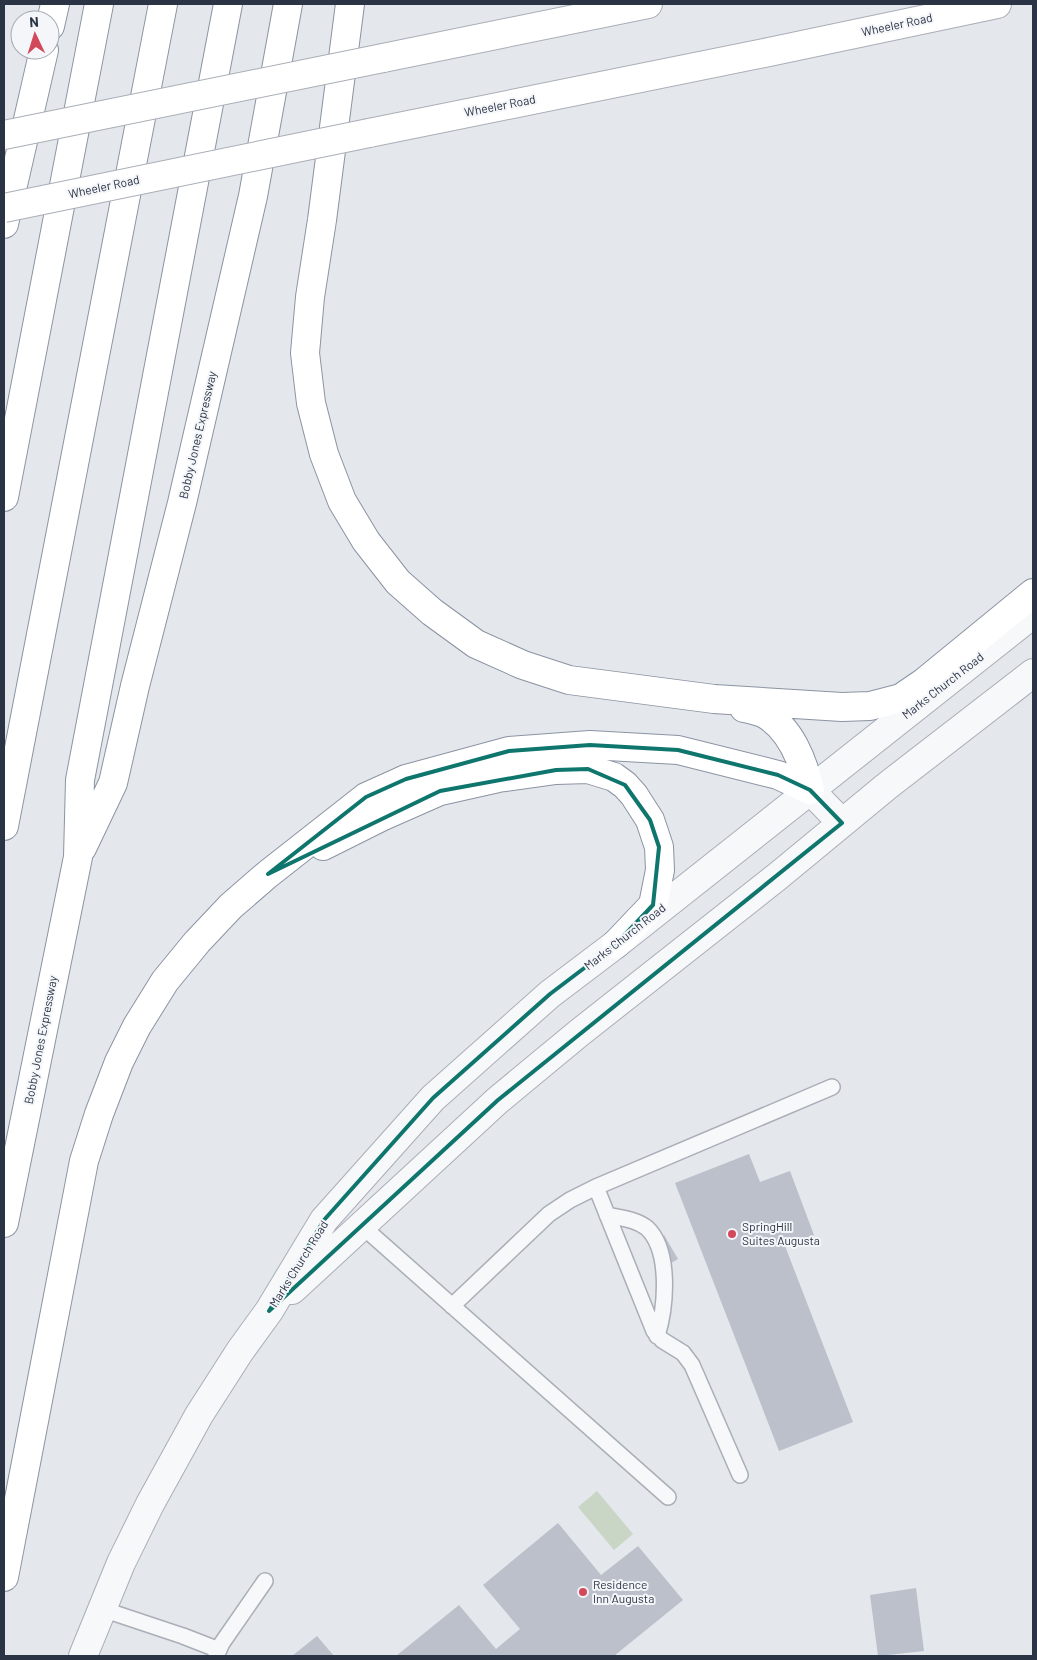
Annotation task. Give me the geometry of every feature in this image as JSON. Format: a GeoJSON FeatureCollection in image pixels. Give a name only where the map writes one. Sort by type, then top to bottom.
{"type":"FeatureCollection","features":[{"type":"Feature","properties":{"kind":"main road"},"geometry":{"type":"LineString","coordinates":[[4,497],[99,4]]}},
{"type":"Feature","properties":{"kind":"main road"},"geometry":{"type":"LineString","coordinates":[[4,826],[163,4]]}},
{"type":"Feature","properties":{"kind":"main road","name":"Bobby Jones Expressway"},"geometry":{"type":"LineString","coordinates":[[4,1223],[78,857],[80,780],[228,4]]}},
{"type":"Feature","properties":{"kind":"main road","name":"Bobby Jones Expressway"},"geometry":{"type":"LineString","coordinates":[[78,857],[113,783],[135,686],[182,503],[253,196],[288,4]]}},
{"type":"Feature","properties":{"kind":"main road"},"geometry":{"type":"LineString","coordinates":[[350,4],[310,298],[305,353],[311,402],[324,454],[342,501],[366,541],[398,582],[432,612],[476,644],[523,665],[569,680],[714,699],[842,707],[870,706],[900,698],[923,683],[1033,593]]}},
{"type":"Feature","properties":{"kind":"main road"},"geometry":{"type":"LineString","coordinates":[[4,135],[648,4]]}},
{"type":"Feature","properties":{"kind":"main road","name":"Wheeler Road"},"geometry":{"type":"LineString","coordinates":[[4,208],[997,4]]}},
{"type":"Feature","properties":{"kind":"main road"},"geometry":{"type":"LineString","coordinates":[[4,224],[42,60]]}},
{"type":"Feature","properties":{"kind":"main road"},"geometry":{"type":"LineString","coordinates":[[714,699],[762,713],[780,725],[804,765],[810,790]]}},
{"type":"Feature","properties":{"kind":"main road"},"geometry":{"type":"LineString","coordinates":[[4,1577],[84,1161],[99,1114],[119,1062],[137,1026],[165,981],[217,921],[268,874],[366,798],[406,779],[509,751],[590,745],[678,750],[778,775],[810,790]]}},
{"type":"Feature","properties":{"kind":"main road"},"geometry":{"type":"LineString","coordinates":[[268,874],[381,817],[440,791],[498,778],[556,770],[588,769],[614,777],[625,785],[634,795],[650,820],[660,847],[660,870],[653,905],[616,944]]}},
{"type":"Feature","properties":{"kind":"street","name":"Marks Church Road"},"geometry":{"type":"LineString","coordinates":[[83,1656],[121,1564],[150,1504],[199,1415],[240,1351],[269,1311],[324,1220],[433,1098],[550,994],[616,944],[1033,614]]}},
{"type":"Feature","properties":{"kind":"street","name":"Marks Church Road"},"geometry":{"type":"LineString","coordinates":[[269,1311],[498,1100],[887,786],[1033,673]]}},
{"type":"Feature","properties":{"kind":"street"},"geometry":{"type":"LineString","coordinates":[[810,790],[842,823]]}},
{"type":"Feature","properties":{"kind":"lane"},"geometry":{"type":"LineString","coordinates":[[452,1306],[549,1214],[570,1200],[596,1187],[832,1087]]}},
{"type":"Feature","properties":{"kind":"lane"},"geometry":{"type":"LineString","coordinates":[[596,1187],[654,1331],[662,1340],[683,1354],[692,1365],[740,1475]]}},
{"type":"Feature","properties":{"kind":"lane"},"geometry":{"type":"LineString","coordinates":[[607,1215],[633,1220],[646,1228],[654,1238],[661,1257],[666,1292],[664,1312],[658,1336]]}},
{"type":"Feature","properties":{"kind":"lane"},"geometry":{"type":"LineString","coordinates":[[362,1226],[668,1497]]}},
{"type":"Feature","properties":{"kind":"lane"},"geometry":{"type":"LineString","coordinates":[[102,1609],[183,1636],[217,1653],[265,1581]]}},
{"type":"Feature","properties":{"kind":"highlighted area"},"geometry":{"type":"Polygon","coordinates":[[[590,745],[678,750],[778,775],[810,790],[842,823],[498,1100],[269,1311],[324,1220],[433,1098],[550,994],[616,944],[653,905],[659,847],[650,820],[625,785],[588,769],[556,770],[440,791],[268,874],[366,797],[406,779],[509,751],[545,747],[590,745]]]}},
{"type":"Feature","properties":{"kind":"green space"},"geometry":{"type":"Polygon","coordinates":[[[597,1491],[633,1534],[614,1550],[578,1507],[597,1491]]]}},
{"type":"Feature","properties":{"kind":"building"},"geometry":{"type":"Polygon","coordinates":[[[749,1154],[760,1182],[790,1171],[814,1235],[785,1246],[853,1422],[779,1451],[675,1183],[749,1154]]]}},
{"type":"Feature","properties":{"kind":"building"},"geometry":{"type":"Polygon","coordinates":[[[664,1235],[678,1259],[666,1266],[652,1251],[648,1243],[664,1235]]]}},
{"type":"Feature","properties":{"kind":"building","name":"Residence Inn Augusta"},"geometry":{"type":"Polygon","coordinates":[[[558,1523],[601,1575],[638,1546],[683,1600],[614,1656],[396,1656],[459,1605],[496,1649],[520,1629],[483,1585],[558,1523]]]}},
{"type":"Feature","properties":{"kind":"building"},"geometry":{"type":"Polygon","coordinates":[[[916,1588],[924,1651],[878,1656],[870,1595],[916,1588]]]}},
{"type":"Feature","properties":{"kind":"building"},"geometry":{"type":"Polygon","coordinates":[[[317,1636],[334,1656],[292,1656],[317,1636]]]}},
{"type":"Feature","properties":{"kind":"place","name":"SpringHill Suites Augusta"},"geometry":{"type":"Point","coordinates":[732,1234]}},
{"type":"Feature","properties":{"kind":"place","name":"Residence Inn Augusta"},"geometry":{"type":"Point","coordinates":[583,1592]}}]}
